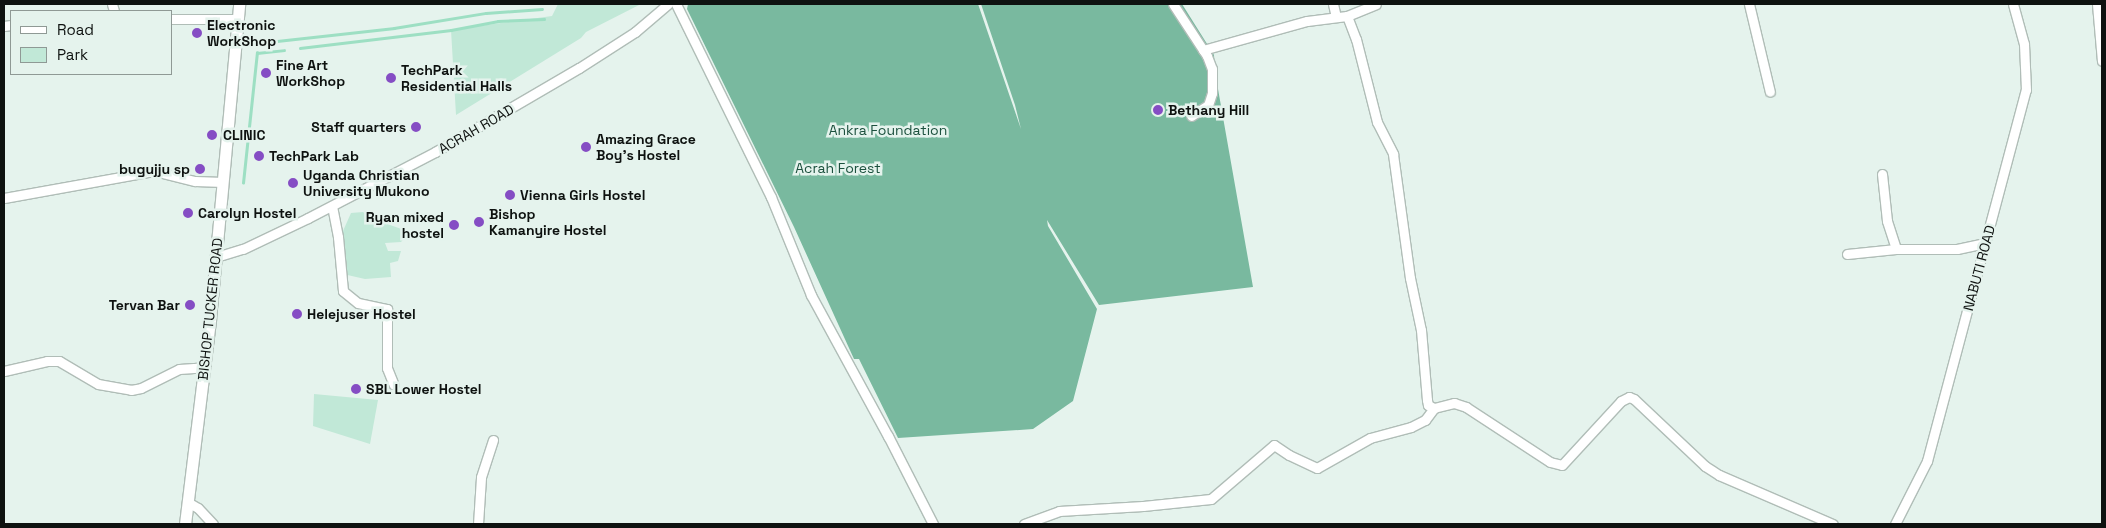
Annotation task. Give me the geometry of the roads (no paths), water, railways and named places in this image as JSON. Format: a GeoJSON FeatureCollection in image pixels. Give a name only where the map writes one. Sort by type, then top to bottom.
{"type":"FeatureCollection","features":[{"type":"Feature","properties":{"kind":"main road","name":"BISHOP TUCKER ROAD"},"geometry":{"type":"LineString","coordinates":[[185,524],[205,367],[239,4]]}},
{"type":"Feature","properties":{"kind":"street","name":"ACRAH ROAD"},"geometry":{"type":"LineString","coordinates":[[216,257],[243,249],[332,206],[435,152],[636,32],[668,4]]}},
{"type":"Feature","properties":{"kind":"street"},"geometry":{"type":"LineString","coordinates":[[676,4],[771,197],[811,295],[888,436],[932,524]]}},
{"type":"Feature","properties":{"kind":"street"},"geometry":{"type":"LineString","coordinates":[[1173,4],[1203,50],[1212,69],[1212,93],[1208,105],[1191,116]]}},
{"type":"Feature","properties":{"kind":"street"},"geometry":{"type":"LineString","coordinates":[[1333,4],[1336,16]]}},
{"type":"Feature","properties":{"kind":"street"},"geometry":{"type":"LineString","coordinates":[[1203,50],[1308,21],[1348,16],[1376,4]]}},
{"type":"Feature","properties":{"kind":"street"},"geometry":{"type":"LineString","coordinates":[[1749,4],[1770,92]]}},
{"type":"Feature","properties":{"kind":"street","name":"NABUTI ROAD"},"geometry":{"type":"LineString","coordinates":[[1895,524],[1927,462],[2026,90],[2024,44],[2013,4]]}},
{"type":"Feature","properties":{"kind":"street"},"geometry":{"type":"LineString","coordinates":[[2097,4],[2102,61]]}},
{"type":"Feature","properties":{"kind":"street"},"geometry":{"type":"LineString","coordinates":[[1348,16],[1377,122],[1392,154],[1410,278],[1421,330],[1427,400],[1428,405],[1434,408]]}},
{"type":"Feature","properties":{"kind":"street"},"geometry":{"type":"LineString","coordinates":[[172,19],[238,20]]}},
{"type":"Feature","properties":{"kind":"street"},"geometry":{"type":"LineString","coordinates":[[4,198],[148,172],[158,172],[195,181],[223,182]]}},
{"type":"Feature","properties":{"kind":"street"},"geometry":{"type":"LineString","coordinates":[[1882,174],[1887,221],[1896,250]]}},
{"type":"Feature","properties":{"kind":"street"},"geometry":{"type":"LineString","coordinates":[[332,206],[338,237],[343,291],[358,303],[387,309],[388,368],[394,385]]}},
{"type":"Feature","properties":{"kind":"street"},"geometry":{"type":"LineString","coordinates":[[1847,254],[1896,250],[1957,249],[1986,243]]}},
{"type":"Feature","properties":{"kind":"street"},"geometry":{"type":"LineString","coordinates":[[4,371],[59,361],[98,384],[131,390],[141,388],[179,369],[205,367]]}},
{"type":"Feature","properties":{"kind":"street"},"geometry":{"type":"LineString","coordinates":[[1024,524],[1060,512],[1211,499],[1274,445],[1289,455],[1317,468],[1370,438],[1411,427],[1425,420],[1434,408],[1454,403],[1466,407],[1550,462],[1562,465],[1621,401],[1629,397],[1634,399],[1705,466],[1771,498],[1833,524]]}},
{"type":"Feature","properties":{"kind":"street"},"geometry":{"type":"LineString","coordinates":[[478,524],[481,477],[493,440]]}},
{"type":"Feature","properties":{"kind":"street"},"geometry":{"type":"LineString","coordinates":[[189,503],[198,508],[213,524]]}},
{"type":"Feature","properties":{"kind":"waterway"},"geometry":{"type":"LineString","coordinates":[[268,42],[394,28],[486,13],[542,9]]}},
{"type":"Feature","properties":{"kind":"waterway"},"geometry":{"type":"LineString","coordinates":[[300,48],[451,30],[498,21],[544,19]]}},
{"type":"Feature","properties":{"kind":"waterway"},"geometry":{"type":"LineString","coordinates":[[243,183],[257,53],[284,50]]}},
{"type":"Feature","properties":{"kind":"place","name":"Electronic WorkShop"},"geometry":{"type":"Point","coordinates":[197,33]}},
{"type":"Feature","properties":{"kind":"place","name":"Fine Art WorkShop"},"geometry":{"type":"Point","coordinates":[266,73]}},
{"type":"Feature","properties":{"kind":"place","name":"TechPark Residential Halls"},"geometry":{"type":"Point","coordinates":[391,78]}},
{"type":"Feature","properties":{"kind":"place","name":"Bethany Hill"},"geometry":{"type":"Point","coordinates":[1158,110]}},
{"type":"Feature","properties":{"kind":"place","name":"Staff quarters"},"geometry":{"type":"Point","coordinates":[416,127]}},
{"type":"Feature","properties":{"kind":"place","name":"CLINIC"},"geometry":{"type":"Point","coordinates":[212,135]}},
{"type":"Feature","properties":{"kind":"place","name":"Amazing Grace Boy's Hostel"},"geometry":{"type":"Point","coordinates":[586,147]}},
{"type":"Feature","properties":{"kind":"place","name":"TechPark Lab"},"geometry":{"type":"Point","coordinates":[259,156]}},
{"type":"Feature","properties":{"kind":"place","name":"bugujju sp"},"geometry":{"type":"Point","coordinates":[200,169]}},
{"type":"Feature","properties":{"kind":"place","name":"Uganda Christian University Mukono"},"geometry":{"type":"Point","coordinates":[293,183]}},
{"type":"Feature","properties":{"kind":"place","name":"Vienna Girls Hostel"},"geometry":{"type":"Point","coordinates":[510,195]}},
{"type":"Feature","properties":{"kind":"place","name":"Carolyn Hostel"},"geometry":{"type":"Point","coordinates":[188,213]}},
{"type":"Feature","properties":{"kind":"place","name":"Bishop Kamanyire Hostel"},"geometry":{"type":"Point","coordinates":[479,222]}},
{"type":"Feature","properties":{"kind":"place","name":"Ryan mixed hostel"},"geometry":{"type":"Point","coordinates":[454,225]}},
{"type":"Feature","properties":{"kind":"place","name":"Tervan Bar"},"geometry":{"type":"Point","coordinates":[190,305]}},
{"type":"Feature","properties":{"kind":"place","name":"Helejuser Hostel"},"geometry":{"type":"Point","coordinates":[297,314]}},
{"type":"Feature","properties":{"kind":"place","name":"SBL Lower Hostel"},"geometry":{"type":"Point","coordinates":[356,389]}},
{"type":"Feature","properties":{"kind":"park label","name":"Ankra Foundation"},"geometry":{"type":"Point","coordinates":[888,130]}},
{"type":"Feature","properties":{"kind":"park label","name":"Acrah Forest"},"geometry":{"type":"Point","coordinates":[838,168]}}]}
